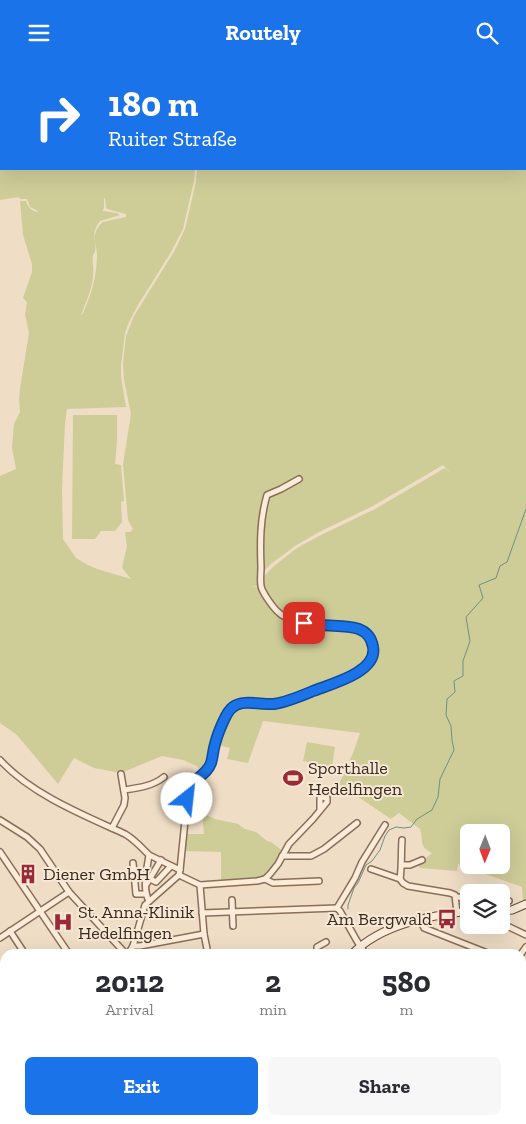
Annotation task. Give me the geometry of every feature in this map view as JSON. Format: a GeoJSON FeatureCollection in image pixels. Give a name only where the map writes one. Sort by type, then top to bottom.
{"type":"FeatureCollection","features":[{"type":"Feature","properties":{"kind":"main road"},"geometry":{"type":"LineString","coordinates":[[510,909],[526,904]]}},
{"type":"Feature","properties":{"kind":"main road"},"geometry":{"type":"LineString","coordinates":[[362,949],[384,936],[421,921],[460,914]]}},
{"type":"Feature","properties":{"kind":"street"},"geometry":{"type":"LineString","coordinates":[[131,949],[144,909],[149,901],[180,873],[188,791],[208,769],[215,744],[229,710],[233,706],[244,703],[276,703],[293,699],[346,679],[361,670],[372,657],[374,651],[373,643],[364,631],[352,627],[304,623],[283,616],[275,610],[261,586],[260,530],[264,506],[268,495],[299,479]]}},
{"type":"Feature","properties":{"kind":"street"},"geometry":{"type":"LineString","coordinates":[[0,760],[8,770],[48,797],[132,838],[149,855],[161,860],[200,885],[265,879],[274,870],[289,844],[320,810]]}},
{"type":"Feature","properties":{"kind":"street"},"geometry":{"type":"LineString","coordinates":[[112,828],[124,805],[125,798],[121,774]]}},
{"type":"Feature","properties":{"kind":"street"},"geometry":{"type":"LineString","coordinates":[[124,790],[158,782],[164,777]]}},
{"type":"Feature","properties":{"kind":"street"},"geometry":{"type":"LineString","coordinates":[[0,820],[31,840],[40,849],[69,892],[122,949]]}},
{"type":"Feature","properties":{"kind":"street"},"geometry":{"type":"LineString","coordinates":[[282,856],[312,856],[357,823]]}},
{"type":"Feature","properties":{"kind":"street"},"geometry":{"type":"LineString","coordinates":[[337,908],[385,825]]}},
{"type":"Feature","properties":{"kind":"street"},"geometry":{"type":"LineString","coordinates":[[400,879],[402,839]]}},
{"type":"Feature","properties":{"kind":"street"},"geometry":{"type":"LineString","coordinates":[[0,852],[66,949]]}},
{"type":"Feature","properties":{"kind":"street"},"geometry":{"type":"LineString","coordinates":[[149,855],[145,894],[149,901]]}},
{"type":"Feature","properties":{"kind":"street"},"geometry":{"type":"LineString","coordinates":[[146,885],[161,860]]}},
{"type":"Feature","properties":{"kind":"street"},"geometry":{"type":"LineString","coordinates":[[402,865],[410,865],[422,860]]}},
{"type":"Feature","properties":{"kind":"street"},"geometry":{"type":"LineString","coordinates":[[133,863],[136,894],[145,894]]}},
{"type":"Feature","properties":{"kind":"street"},"geometry":{"type":"LineString","coordinates":[[150,879],[156,882],[171,866]]}},
{"type":"Feature","properties":{"kind":"street"},"geometry":{"type":"LineString","coordinates":[[371,869],[400,879],[408,886],[453,894],[460,905]]}},
{"type":"Feature","properties":{"kind":"street"},"geometry":{"type":"LineString","coordinates":[[265,879],[273,883],[319,881]]}},
{"type":"Feature","properties":{"kind":"street"},"geometry":{"type":"LineString","coordinates":[[200,885],[207,949]]}},
{"type":"Feature","properties":{"kind":"street"},"geometry":{"type":"LineString","coordinates":[[0,929],[2,936],[69,892]]}},
{"type":"Feature","properties":{"kind":"street"},"geometry":{"type":"LineString","coordinates":[[456,897],[460,897]]}},
{"type":"Feature","properties":{"kind":"street"},"geometry":{"type":"LineString","coordinates":[[232,900],[233,926]]}},
{"type":"Feature","properties":{"kind":"street"},"geometry":{"type":"LineString","coordinates":[[202,913],[337,908]]}},
{"type":"Feature","properties":{"kind":"street"},"geometry":{"type":"LineString","coordinates":[[337,908],[359,949]]}},
{"type":"Feature","properties":{"kind":"street"},"geometry":{"type":"LineString","coordinates":[[421,921],[427,930],[478,949]]}},
{"type":"Feature","properties":{"kind":"street"},"geometry":{"type":"LineString","coordinates":[[510,927],[526,935]]}},
{"type":"Feature","properties":{"kind":"street"},"geometry":{"type":"LineString","coordinates":[[10,931],[22,949]]}},
{"type":"Feature","properties":{"kind":"street"},"geometry":{"type":"LineString","coordinates":[[133,946],[204,934]]}},
{"type":"Feature","properties":{"kind":"street"},"geometry":{"type":"LineString","coordinates":[[317,949],[317,947],[326,942]]}},
{"type":"Feature","properties":{"kind":"shaded area"},"geometry":{"type":"Polygon","coordinates":[[[0,170],[195,170],[183,229],[138,305],[125,333],[121,376],[126,407],[67,409],[62,489],[63,539],[76,558],[86,564],[131,579],[122,568],[127,546],[125,532],[130,532],[133,529],[128,520],[123,464],[131,414],[124,380],[123,363],[126,336],[134,316],[175,250],[185,229],[197,170],[526,170],[526,901],[523,902],[522,887],[486,874],[510,874],[510,824],[460,824],[460,865],[458,864],[457,871],[420,868],[417,862],[425,859],[432,853],[423,845],[420,829],[399,813],[391,819],[339,784],[360,733],[263,721],[248,763],[227,759],[230,748],[215,744],[211,762],[202,776],[197,766],[183,760],[162,756],[121,773],[94,768],[74,758],[58,784],[17,735],[0,723],[0,476],[16,469],[12,448],[14,424],[20,412],[20,388],[29,333],[25,314],[27,302],[23,298],[32,272],[32,264],[23,235],[20,201],[26,201],[29,207],[32,210],[38,212],[30,207],[27,199],[20,199],[19,197],[0,200],[0,170]],[[105,198],[103,211],[120,215],[100,221],[95,229],[92,281],[81,315],[88,301],[95,278],[97,255],[95,233],[103,222],[126,217],[126,214],[107,209],[105,198]],[[443,465],[373,506],[319,532],[295,546],[261,574],[261,586],[251,586],[264,588],[262,578],[297,548],[375,509],[445,468],[452,474],[443,465]]]}},
{"type":"Feature","properties":{"kind":"shaded area"},"geometry":{"type":"Polygon","coordinates":[[[73,415],[117,415],[115,464],[121,465],[124,501],[121,502],[122,522],[115,531],[101,531],[95,539],[72,539],[73,415]]]}},
{"type":"Feature","properties":{"kind":"shaded area"},"geometry":{"type":"Polygon","coordinates":[[[307,742],[335,747],[332,767],[303,761],[307,742]]]}},
{"type":"Feature","properties":{"kind":"shaded area"},"geometry":{"type":"Polygon","coordinates":[[[202,813],[215,819],[238,824],[245,829],[256,832],[284,852],[265,879],[221,884],[221,852],[184,851],[186,834],[204,834],[202,813]]]}},
{"type":"Feature","properties":{"kind":"waterway"},"geometry":{"type":"LineString","coordinates":[[348,909],[354,888],[366,865],[372,861],[380,850],[389,830],[396,827],[411,827],[417,819],[432,810],[438,797],[440,779],[454,750],[451,726],[446,715],[447,699],[455,692],[454,681],[463,676],[463,661],[470,641],[466,617],[483,598],[479,585],[496,578],[500,566],[507,562],[526,509]]}},
{"type":"Feature","properties":{"kind":"place","name":"Sporthalle Hedelfingen"},"geometry":{"type":"Point","coordinates":[293,778]}},
{"type":"Feature","properties":{"kind":"place","name":"Diener GmbH"},"geometry":{"type":"Point","coordinates":[28,874]}},
{"type":"Feature","properties":{"kind":"place","name":"Am Bergwald"},"geometry":{"type":"Point","coordinates":[447,919]}},
{"type":"Feature","properties":{"kind":"place","name":"St. Anna-Klinik Hedelfingen"},"geometry":{"type":"Point","coordinates":[63,922]}},
{"type":"Feature","properties":{"kind":"route"},"geometry":{"type":"LineString","coordinates":[[187,799],[190,787],[208,769],[225,717],[233,706],[244,703],[276,703],[293,699],[346,679],[361,670],[372,657],[374,651],[373,643],[364,631],[352,627],[304,623]]}}]}
